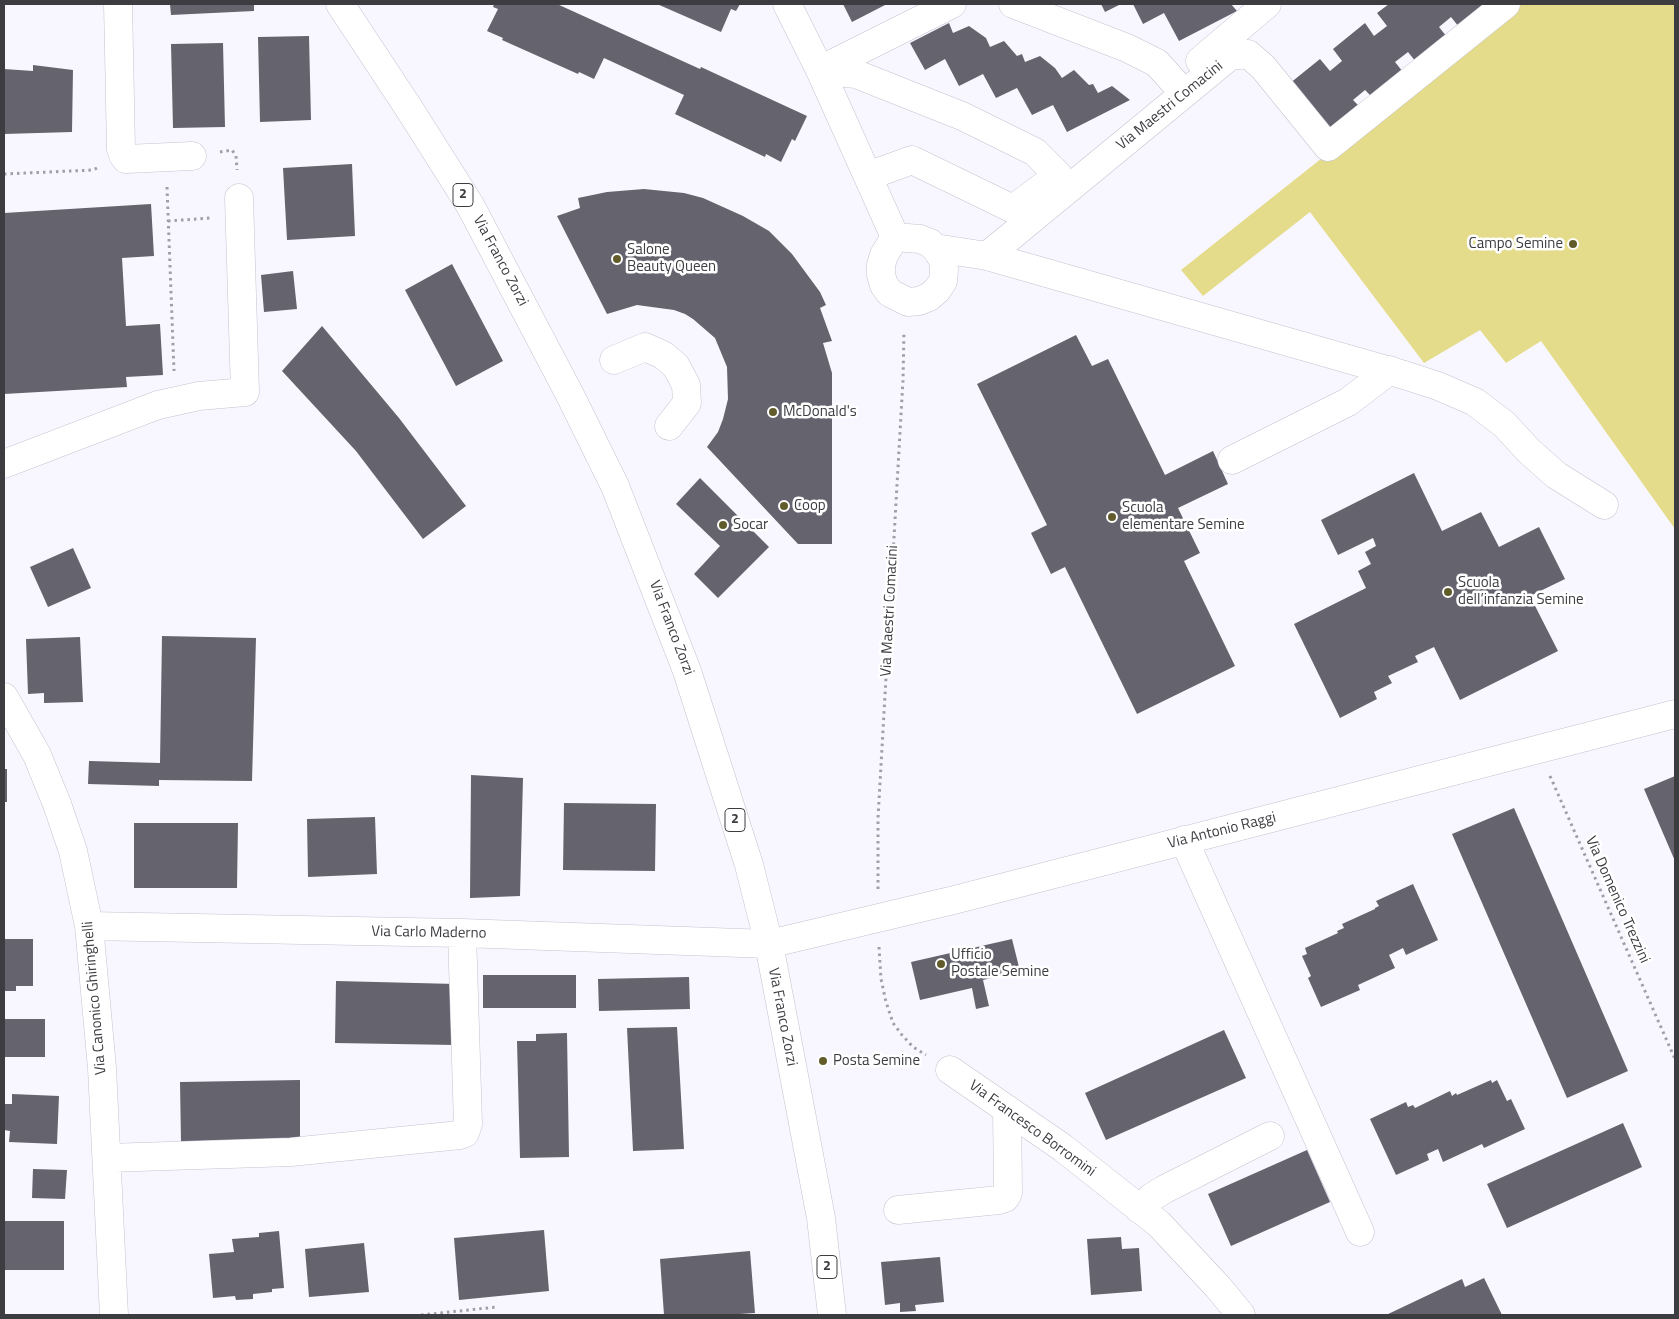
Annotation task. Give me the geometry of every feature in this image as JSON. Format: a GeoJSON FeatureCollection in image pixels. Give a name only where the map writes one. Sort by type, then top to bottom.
{"type":"FeatureCollection","features":[{"type":"Feature","properties":{"kind":"street"},"geometry":{"type":"LineString","coordinates":[[118,4],[121,149],[123,155],[126,159],[192,156]]}},
{"type":"Feature","properties":{"kind":"street","name":"Via Franco Zorzi"},"geometry":{"type":"LineString","coordinates":[[340,4],[470,205],[570,395],[615,486],[687,671],[750,865],[769,944],[821,1218],[832,1315]]}},
{"type":"Feature","properties":{"kind":"street"},"geometry":{"type":"LineString","coordinates":[[787,4],[895,237]]}},
{"type":"Feature","properties":{"kind":"street"},"geometry":{"type":"LineString","coordinates":[[816,64],[918,4]]}},
{"type":"Feature","properties":{"kind":"street"},"geometry":{"type":"LineString","coordinates":[[816,64],[952,4]]}},
{"type":"Feature","properties":{"kind":"street","name":"Via Maestri Comacini"},"geometry":{"type":"LineString","coordinates":[[1013,4],[1127,48],[1157,63],[1174,82]]}},
{"type":"Feature","properties":{"kind":"street","name":"Via Maestri Comacini"},"geometry":{"type":"LineString","coordinates":[[868,176],[912,160],[1013,208],[1058,175],[1174,82],[1267,4]]}},
{"type":"Feature","properties":{"kind":"street","name":"Via Maestri Comacini"},"geometry":{"type":"LineString","coordinates":[[987,256],[1230,56],[1248,54],[1263,67],[1328,147],[1506,4]]}},
{"type":"Feature","properties":{"kind":"street"},"geometry":{"type":"LineString","coordinates":[[816,64],[856,74],[962,116],[1035,152],[1058,175]]}},
{"type":"Feature","properties":{"kind":"street"},"geometry":{"type":"LineString","coordinates":[[4,464],[158,405],[199,396],[245,392],[239,207]]}},
{"type":"Feature","properties":{"kind":"street"},"geometry":{"type":"LineString","coordinates":[[895,237],[920,238],[930,243],[943,260],[943,281],[929,297],[919,301],[908,302],[890,293],[884,285],[881,265],[884,255],[895,237]]}},
{"type":"Feature","properties":{"kind":"street"},"geometry":{"type":"LineString","coordinates":[[935,248],[987,256],[1390,370],[1438,386],[1475,402],[1504,424],[1528,451],[1556,475],[1604,506]]}},
{"type":"Feature","properties":{"kind":"street"},"geometry":{"type":"LineString","coordinates":[[614,360],[644,347],[663,355],[676,366],[686,385],[687,403],[669,426]]}},
{"type":"Feature","properties":{"kind":"street"},"geometry":{"type":"LineString","coordinates":[[1232,460],[1348,402],[1390,370]]}},
{"type":"Feature","properties":{"kind":"street","name":"Via Canonico Ghiringhelli"},"geometry":{"type":"LineString","coordinates":[[4,697],[37,755],[57,804],[73,852],[89,926],[102,1068],[114,1315]]}},
{"type":"Feature","properties":{"kind":"street","name":"Via Antonio Raggi"},"geometry":{"type":"LineString","coordinates":[[769,944],[878,919],[1675,714]]}},
{"type":"Feature","properties":{"kind":"street"},"geometry":{"type":"LineString","coordinates":[[1184,840],[1360,1232]]}},
{"type":"Feature","properties":{"kind":"street","name":"Via Carlo Maderno"},"geometry":{"type":"LineString","coordinates":[[89,926],[462,933],[769,944]]}},
{"type":"Feature","properties":{"kind":"street"},"geometry":{"type":"LineString","coordinates":[[107,1158],[291,1152],[465,1133],[468,1124],[462,933]]}},
{"type":"Feature","properties":{"kind":"street","name":"Via Francesco Borromini"},"geometry":{"type":"LineString","coordinates":[[950,1070],[1063,1148],[1159,1224],[1218,1287],[1241,1315]]}},
{"type":"Feature","properties":{"kind":"street"},"geometry":{"type":"LineString","coordinates":[[898,1210],[1005,1198],[1008,1193],[1007,1109]]}},
{"type":"Feature","properties":{"kind":"street"},"geometry":{"type":"LineString","coordinates":[[1139,1209],[1152,1197],[1165,1189],[1270,1136]]}},
{"type":"Feature","properties":{"kind":"path"},"geometry":{"type":"LineString","coordinates":[[168,221],[239,207],[236,156],[232,150],[192,156]]}},
{"type":"Feature","properties":{"kind":"path"},"geometry":{"type":"LineString","coordinates":[[4,174],[93,170],[123,155]]}},
{"type":"Feature","properties":{"kind":"path"},"geometry":{"type":"LineString","coordinates":[[165,157],[175,401]]}},
{"type":"Feature","properties":{"kind":"path","name":"Via Maestri Comacini"},"geometry":{"type":"LineString","coordinates":[[878,919],[878,818],[903,390],[904,324],[908,302]]}},
{"type":"Feature","properties":{"kind":"path","name":"Via Domenico Trezzini"},"geometry":{"type":"LineString","coordinates":[[1539,750],[1675,1059]]}},
{"type":"Feature","properties":{"kind":"path"},"geometry":{"type":"LineString","coordinates":[[878,919],[881,978],[893,1023],[913,1047],[950,1070]]}},
{"type":"Feature","properties":{"kind":"path"},"geometry":{"type":"LineString","coordinates":[[421,1315],[497,1307]]}},
{"type":"Feature","properties":{"kind":"shaded area","name":"Campo Semine"},"geometry":{"type":"Polygon","coordinates":[[[1516,4],[1675,4],[1675,529],[1541,341],[1506,363],[1480,330],[1424,363],[1310,212],[1203,296],[1181,270],[1516,4]]]}},
{"type":"Feature","properties":{"kind":"building"},"geometry":{"type":"Polygon","coordinates":[[[170,4],[254,4],[254,11],[171,15],[170,4]]]}},
{"type":"Feature","properties":{"kind":"building"},"geometry":{"type":"Polygon","coordinates":[[[494,4],[557,4],[807,116],[795,141],[792,139],[781,162],[766,154],[765,157],[675,114],[684,95],[604,58],[594,79],[579,72],[578,74],[502,40],[503,38],[487,31],[498,9],[493,7],[494,4]]]}},
{"type":"Feature","properties":{"kind":"building"},"geometry":{"type":"Polygon","coordinates":[[[657,4],[740,4],[736,11],[731,9],[721,32],[657,4]]]}},
{"type":"Feature","properties":{"kind":"building"},"geometry":{"type":"Polygon","coordinates":[[[843,4],[887,4],[852,22],[843,4]]]}},
{"type":"Feature","properties":{"kind":"building"},"geometry":{"type":"Polygon","coordinates":[[[1101,4],[1121,4],[1105,12],[1101,4]]]}},
{"type":"Feature","properties":{"kind":"building"},"geometry":{"type":"Polygon","coordinates":[[[1133,4],[1231,4],[1237,11],[1179,41],[1164,13],[1143,24],[1133,4]]]}},
{"type":"Feature","properties":{"kind":"building"},"geometry":{"type":"Polygon","coordinates":[[[1389,4],[1488,4],[1459,27],[1451,17],[1439,27],[1447,37],[1416,62],[1408,52],[1395,62],[1403,72],[1372,97],[1365,90],[1353,100],[1360,107],[1328,132],[1289,84],[1320,59],[1330,71],[1342,61],[1333,49],[1365,23],[1374,36],[1387,26],[1377,13],[1389,4]]]}},
{"type":"Feature","properties":{"kind":"building"},"geometry":{"type":"Polygon","coordinates":[[[949,23],[953,33],[969,26],[986,38],[990,47],[1004,41],[1017,56],[1022,54],[1025,62],[1040,56],[1055,68],[1062,78],[1074,70],[1089,85],[1093,84],[1098,93],[1112,86],[1130,100],[1067,132],[1053,105],[1032,115],[1017,88],[996,98],[983,74],[959,86],[945,59],[925,70],[910,43],[949,23]]]}},
{"type":"Feature","properties":{"kind":"building"},"geometry":{"type":"Polygon","coordinates":[[[309,36],[311,120],[260,122],[258,37],[309,36]]]}},
{"type":"Feature","properties":{"kind":"building"},"geometry":{"type":"Polygon","coordinates":[[[223,43],[225,127],[173,128],[171,44],[223,43]]]}},
{"type":"Feature","properties":{"kind":"building"},"geometry":{"type":"Polygon","coordinates":[[[33,65],[73,70],[72,132],[4,134],[4,69],[33,71],[33,65]]]}},
{"type":"Feature","properties":{"kind":"building"},"geometry":{"type":"Polygon","coordinates":[[[352,164],[355,236],[287,240],[283,168],[352,164]]]}},
{"type":"Feature","properties":{"kind":"building"},"geometry":{"type":"Polygon","coordinates":[[[644,189],[684,193],[703,198],[743,216],[769,231],[792,254],[820,292],[826,305],[820,308],[832,341],[823,343],[832,373],[832,544],[798,544],[707,447],[718,432],[728,399],[727,367],[715,338],[693,319],[674,310],[637,305],[607,314],[557,216],[580,208],[578,198],[607,192],[644,189]]]}},
{"type":"Feature","properties":{"kind":"building"},"geometry":{"type":"Polygon","coordinates":[[[151,204],[154,256],[122,258],[126,326],[160,324],[163,375],[126,377],[127,387],[4,394],[4,213],[151,204]]]}},
{"type":"Feature","properties":{"kind":"building"},"geometry":{"type":"Polygon","coordinates":[[[452,264],[503,361],[456,386],[405,290],[452,264]]]}},
{"type":"Feature","properties":{"kind":"building"},"geometry":{"type":"Polygon","coordinates":[[[293,271],[297,309],[264,312],[261,275],[293,271]]]}},
{"type":"Feature","properties":{"kind":"building"},"geometry":{"type":"Polygon","coordinates":[[[322,326],[399,418],[466,506],[423,539],[356,451],[282,371],[322,326]]]}},
{"type":"Feature","properties":{"kind":"building","name":"Scuola elementare Semine"},"geometry":{"type":"Polygon","coordinates":[[[1076,335],[1092,366],[1108,359],[1165,475],[1213,451],[1228,484],[1178,508],[1200,553],[1184,561],[1235,666],[1137,714],[1065,567],[1051,574],[1031,533],[1047,525],[977,384],[1076,335]]]}},
{"type":"Feature","properties":{"kind":"building","name":"Scuola dell’infanzia Semine"},"geometry":{"type":"Polygon","coordinates":[[[1414,473],[1442,531],[1481,512],[1499,547],[1539,527],[1565,579],[1530,596],[1558,651],[1460,700],[1434,647],[1415,656],[1418,662],[1388,676],[1392,683],[1374,692],[1377,699],[1340,718],[1294,624],[1366,588],[1358,571],[1371,564],[1365,552],[1376,546],[1373,538],[1338,555],[1321,520],[1414,473]]]}},
{"type":"Feature","properties":{"kind":"building","name":"Socar"},"geometry":{"type":"Polygon","coordinates":[[[700,478],[769,547],[718,598],[694,574],[720,546],[676,504],[700,478]]]}},
{"type":"Feature","properties":{"kind":"building"},"geometry":{"type":"Polygon","coordinates":[[[73,548],[91,588],[48,607],[30,567],[73,548]]]}},
{"type":"Feature","properties":{"kind":"building"},"geometry":{"type":"Polygon","coordinates":[[[162,636],[256,638],[252,781],[159,780],[159,786],[88,784],[89,761],[160,763],[162,636]]]}},
{"type":"Feature","properties":{"kind":"building"},"geometry":{"type":"Polygon","coordinates":[[[80,637],[83,702],[44,703],[44,693],[28,694],[26,639],[80,637]]]}},
{"type":"Feature","properties":{"kind":"building"},"geometry":{"type":"Polygon","coordinates":[[[4,769],[7,769],[7,802],[4,802],[4,769]]]}},
{"type":"Feature","properties":{"kind":"building"},"geometry":{"type":"Polygon","coordinates":[[[471,775],[523,778],[520,896],[470,898],[471,775]]]}},
{"type":"Feature","properties":{"kind":"building"},"geometry":{"type":"Polygon","coordinates":[[[1675,776],[1675,861],[1644,789],[1675,776]]]}},
{"type":"Feature","properties":{"kind":"building"},"geometry":{"type":"Polygon","coordinates":[[[564,803],[656,804],[655,871],[563,870],[564,803]]]}},
{"type":"Feature","properties":{"kind":"building"},"geometry":{"type":"Polygon","coordinates":[[[1514,808],[1628,1071],[1567,1098],[1452,834],[1514,808]]]}},
{"type":"Feature","properties":{"kind":"building"},"geometry":{"type":"Polygon","coordinates":[[[375,817],[377,874],[308,877],[307,819],[375,817]]]}},
{"type":"Feature","properties":{"kind":"building"},"geometry":{"type":"Polygon","coordinates":[[[134,823],[238,823],[237,888],[134,888],[134,823]]]}},
{"type":"Feature","properties":{"kind":"building"},"geometry":{"type":"Polygon","coordinates":[[[1413,884],[1438,940],[1406,955],[1403,948],[1389,955],[1395,968],[1358,985],[1360,990],[1321,1007],[1308,978],[1311,976],[1302,956],[1307,954],[1305,948],[1338,933],[1337,931],[1344,928],[1342,924],[1375,909],[1379,906],[1376,901],[1413,884]]]}},
{"type":"Feature","properties":{"kind":"building"},"geometry":{"type":"Polygon","coordinates":[[[4,939],[33,939],[33,986],[16,986],[16,991],[4,991],[4,939]]]}},
{"type":"Feature","properties":{"kind":"building"},"geometry":{"type":"Polygon","coordinates":[[[1012,939],[1020,971],[983,980],[989,1006],[976,1009],[972,988],[920,1000],[911,962],[1012,939]]]}},
{"type":"Feature","properties":{"kind":"building"},"geometry":{"type":"Polygon","coordinates":[[[483,975],[576,975],[576,1008],[483,1008],[483,975]]]}},
{"type":"Feature","properties":{"kind":"building"},"geometry":{"type":"Polygon","coordinates":[[[689,977],[690,1009],[599,1011],[598,979],[689,977]]]}},
{"type":"Feature","properties":{"kind":"building"},"geometry":{"type":"Polygon","coordinates":[[[336,981],[456,984],[455,1045],[335,1043],[336,981]]]}},
{"type":"Feature","properties":{"kind":"building"},"geometry":{"type":"Polygon","coordinates":[[[4,1019],[45,1019],[45,1057],[4,1057],[4,1019]]]}},
{"type":"Feature","properties":{"kind":"building"},"geometry":{"type":"Polygon","coordinates":[[[677,1027],[684,1149],[633,1151],[627,1028],[677,1027]]]}},
{"type":"Feature","properties":{"kind":"building"},"geometry":{"type":"Polygon","coordinates":[[[1224,1030],[1246,1078],[1106,1140],[1085,1093],[1224,1030]]]}},
{"type":"Feature","properties":{"kind":"building"},"geometry":{"type":"Polygon","coordinates":[[[567,1033],[569,1157],[520,1158],[517,1041],[536,1041],[536,1034],[567,1033]]]}},
{"type":"Feature","properties":{"kind":"building"},"geometry":{"type":"Polygon","coordinates":[[[300,1080],[300,1140],[181,1142],[180,1082],[300,1080]]]}},
{"type":"Feature","properties":{"kind":"building"},"geometry":{"type":"Polygon","coordinates":[[[1491,1080],[1492,1083],[1497,1080],[1507,1101],[1511,1099],[1525,1129],[1484,1148],[1482,1144],[1443,1162],[1438,1149],[1427,1154],[1429,1160],[1396,1175],[1370,1119],[1406,1102],[1408,1107],[1413,1105],[1415,1108],[1450,1091],[1452,1096],[1456,1093],[1457,1095],[1491,1080]]]}},
{"type":"Feature","properties":{"kind":"building"},"geometry":{"type":"Polygon","coordinates":[[[12,1094],[59,1096],[57,1144],[9,1142],[10,1131],[4,1130],[4,1104],[12,1104],[12,1094]]]}},
{"type":"Feature","properties":{"kind":"building"},"geometry":{"type":"Polygon","coordinates":[[[1623,1123],[1642,1167],[1507,1228],[1487,1184],[1623,1123]]]}},
{"type":"Feature","properties":{"kind":"building"},"geometry":{"type":"Polygon","coordinates":[[[1307,1150],[1330,1202],[1231,1246],[1208,1194],[1307,1150]]]}},
{"type":"Feature","properties":{"kind":"building"},"geometry":{"type":"Polygon","coordinates":[[[33,1169],[67,1170],[65,1199],[32,1198],[33,1169]]]}},
{"type":"Feature","properties":{"kind":"building"},"geometry":{"type":"Polygon","coordinates":[[[4,1221],[64,1221],[64,1270],[4,1270],[4,1221]]]}},
{"type":"Feature","properties":{"kind":"building"},"geometry":{"type":"Polygon","coordinates":[[[544,1230],[549,1291],[459,1300],[454,1238],[544,1230]]]}},
{"type":"Feature","properties":{"kind":"building"},"geometry":{"type":"Polygon","coordinates":[[[279,1231],[284,1288],[272,1289],[272,1292],[253,1294],[253,1299],[236,1300],[235,1296],[213,1298],[209,1254],[234,1252],[232,1239],[259,1237],[259,1233],[279,1231]]]}},
{"type":"Feature","properties":{"kind":"building"},"geometry":{"type":"Polygon","coordinates":[[[1121,1237],[1122,1249],[1139,1248],[1142,1291],[1091,1295],[1087,1239],[1121,1237]]]}},
{"type":"Feature","properties":{"kind":"building"},"geometry":{"type":"Polygon","coordinates":[[[364,1243],[369,1292],[309,1297],[305,1249],[364,1243]]]}},
{"type":"Feature","properties":{"kind":"building"},"geometry":{"type":"Polygon","coordinates":[[[750,1251],[755,1313],[664,1315],[660,1259],[750,1251]]]}},
{"type":"Feature","properties":{"kind":"building"},"geometry":{"type":"Polygon","coordinates":[[[940,1257],[944,1302],[915,1305],[916,1311],[900,1312],[900,1303],[885,1305],[881,1262],[940,1257]]]}},
{"type":"Feature","properties":{"kind":"building"},"geometry":{"type":"Polygon","coordinates":[[[1484,1278],[1502,1315],[1386,1315],[1462,1279],[1465,1287],[1484,1278]]]}},
{"type":"Feature","properties":{"kind":"place","name":"Campo Semine"},"geometry":{"type":"Point","coordinates":[1573,244]}},
{"type":"Feature","properties":{"kind":"place","name":"Salone Beauty Queen"},"geometry":{"type":"Point","coordinates":[617,259]}},
{"type":"Feature","properties":{"kind":"place","name":"McDonald's"},"geometry":{"type":"Point","coordinates":[773,412]}},
{"type":"Feature","properties":{"kind":"place","name":"Coop"},"geometry":{"type":"Point","coordinates":[784,506]}},
{"type":"Feature","properties":{"kind":"place","name":"Scuola elementare Semine"},"geometry":{"type":"Point","coordinates":[1112,517]}},
{"type":"Feature","properties":{"kind":"place","name":"Socar"},"geometry":{"type":"Point","coordinates":[723,525]}},
{"type":"Feature","properties":{"kind":"place","name":"Scuola dell’infanzia Semine"},"geometry":{"type":"Point","coordinates":[1448,592]}},
{"type":"Feature","properties":{"kind":"place","name":"Ufficio Postale Semine"},"geometry":{"type":"Point","coordinates":[941,964]}},
{"type":"Feature","properties":{"kind":"place","name":"Posta Semine"},"geometry":{"type":"Point","coordinates":[823,1061]}}]}
